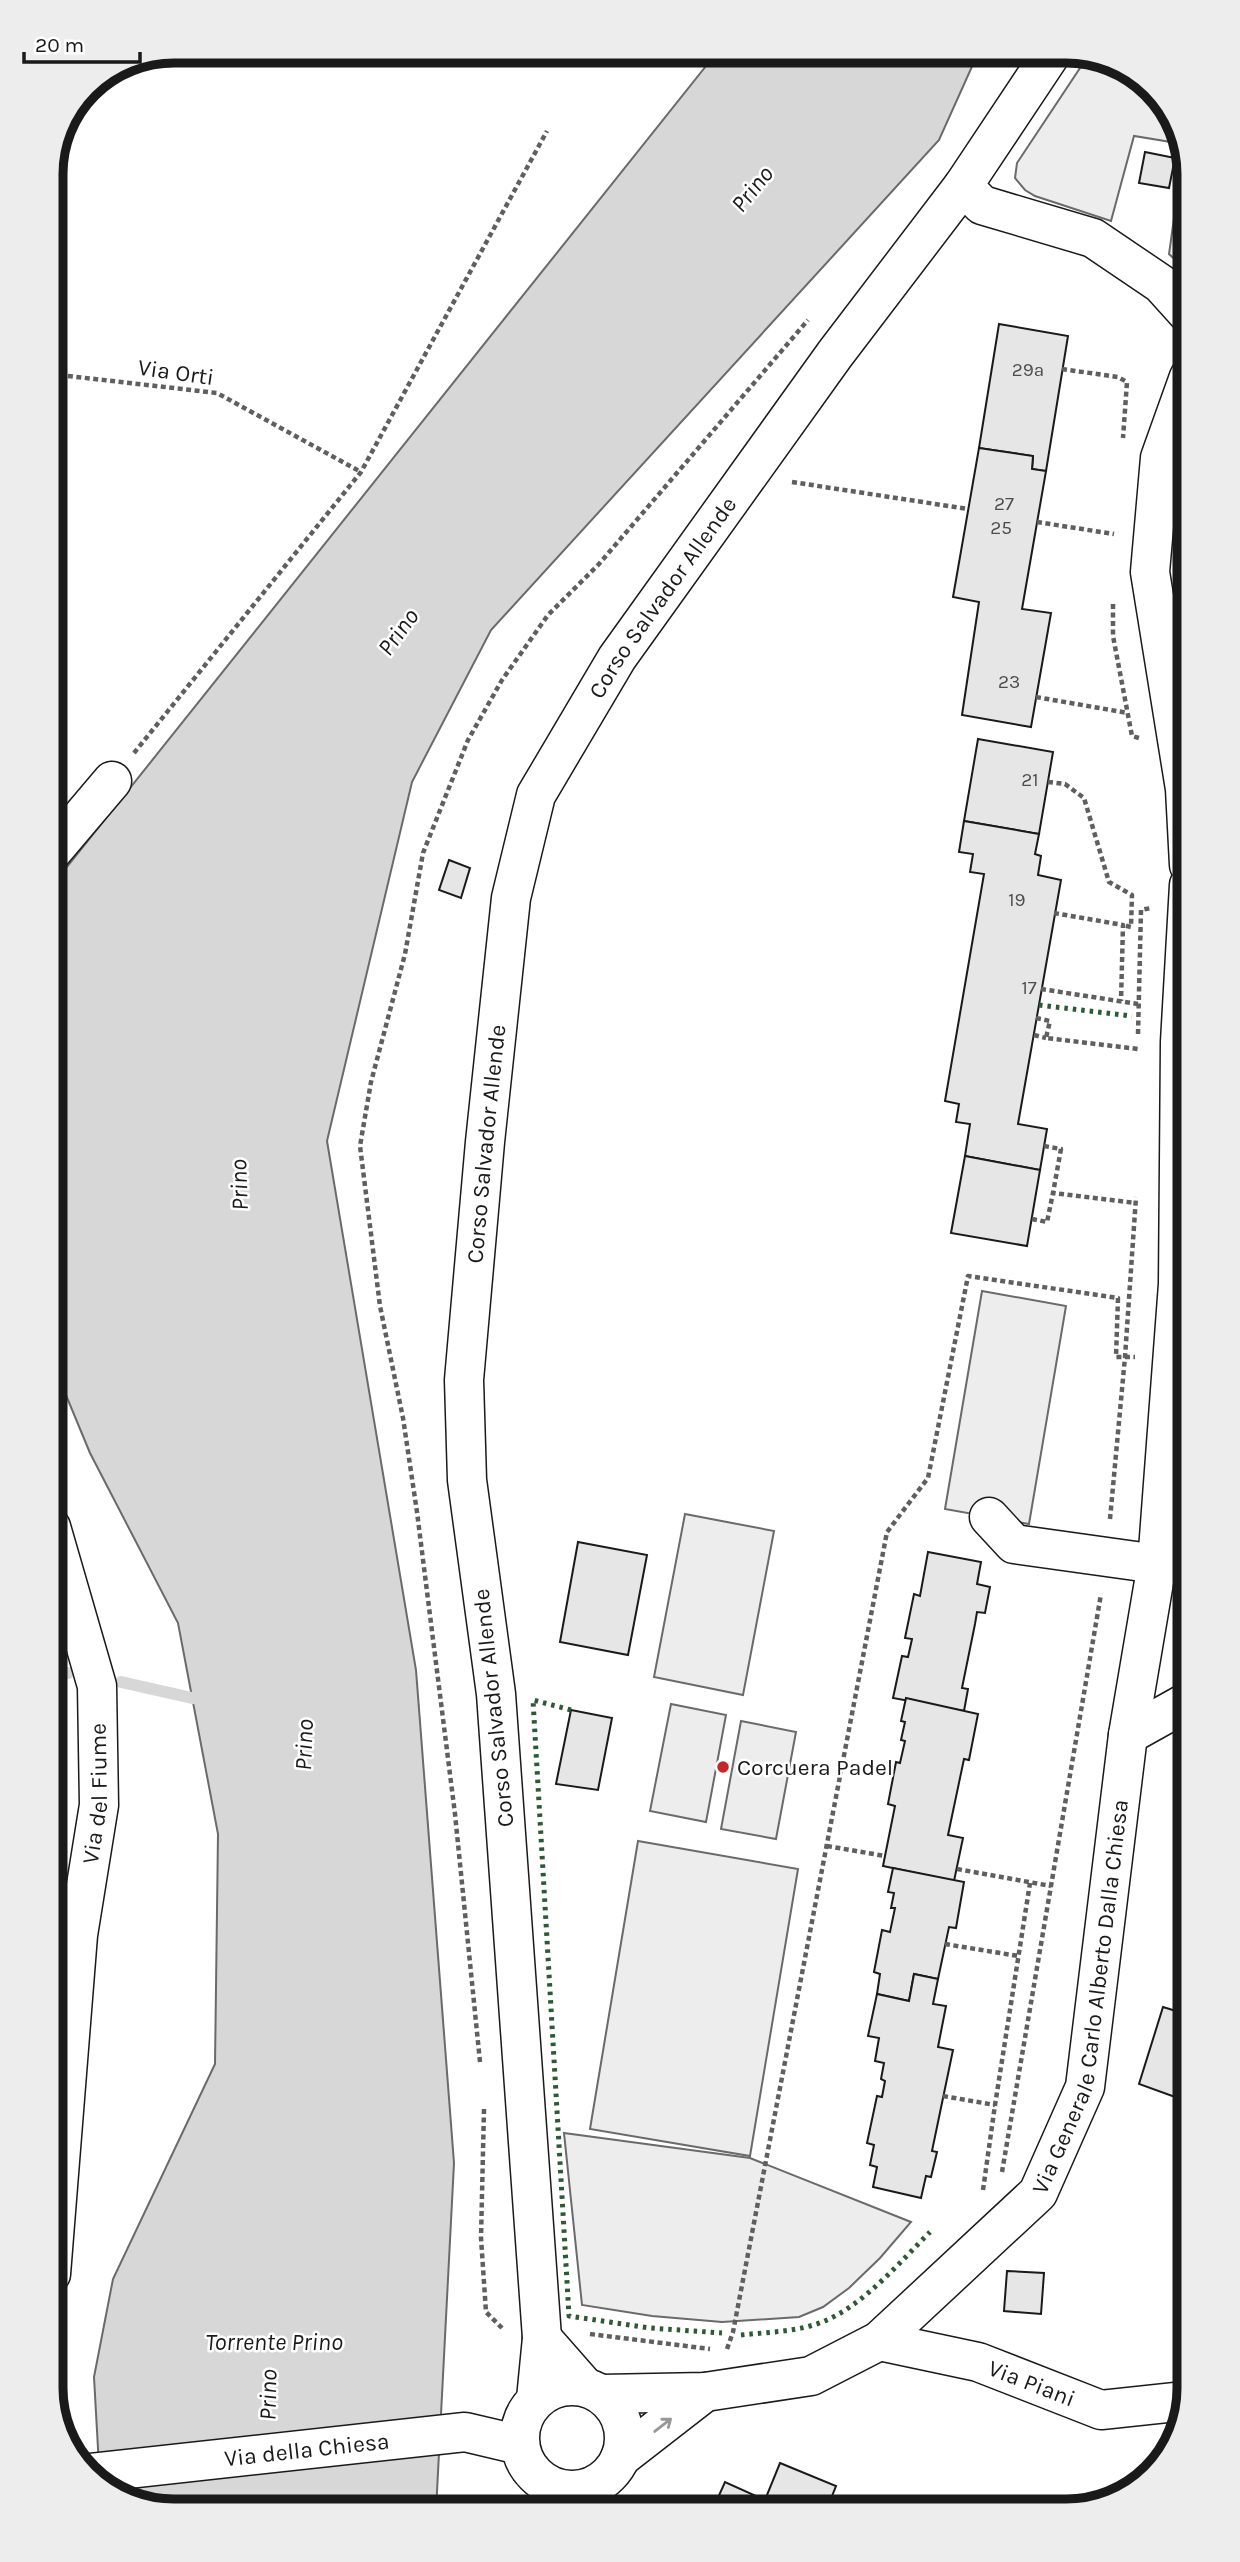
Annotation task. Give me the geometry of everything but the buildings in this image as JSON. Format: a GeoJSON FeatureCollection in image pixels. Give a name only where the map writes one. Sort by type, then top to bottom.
{"type":"FeatureCollection","features":[{"type":"Feature","properties":{"kind":"street","name":"Corso Salvador Allende"},"geometry":{"type":"LineString","coordinates":[[527,2429],[542,2333],[496,1694],[467,1480],[464,1380],[485,1142],[511,898],[536,794],[617,658],[835,354],[963,186],[1045,63]]}},
{"type":"Feature","properties":{"kind":"street"},"geometry":{"type":"LineString","coordinates":[[963,186],[982,205],[1093,238],[1161,284],[1177,302]]}},
{"type":"Feature","properties":{"kind":"street"},"geometry":{"type":"LineString","coordinates":[[1177,411],[1160,458],[1150,572],[1177,739]]}},
{"type":"Feature","properties":{"kind":"street"},"geometry":{"type":"LineString","coordinates":[[63,839],[112,781]]}},
{"type":"Feature","properties":{"kind":"street","name":"Via Generale Carlo Alberto Dalla Chiesa"},"geometry":{"type":"LineString","coordinates":[[1174,896],[1177,969]]}},
{"type":"Feature","properties":{"kind":"street","name":"Via Generale Carlo Alberto Dalla Chiesa"},"geometry":{"type":"LineString","coordinates":[[593,2390],[705,2392],[811,2376],[879,2341],[1038,2193],[1085,2087],[1128,1735],[1157,1564],[1177,1323]]}},
{"type":"Feature","properties":{"kind":"street"},"geometry":{"type":"LineString","coordinates":[[989,1517],[1014,1544],[1157,1564]]}},
{"type":"Feature","properties":{"kind":"street","name":"Via del Fiume"},"geometry":{"type":"LineString","coordinates":[[63,1568],[97,1686],[99,1805],[78,1935],[63,2123]]}},
{"type":"Feature","properties":{"kind":"street"},"geometry":{"type":"LineString","coordinates":[[1128,1735],[1177,1708]]}},
{"type":"Feature","properties":{"kind":"street"},"geometry":{"type":"LineString","coordinates":[[542,2333],[593,2390],[614,2407],[622,2422],[624,2441],[616,2465],[592,2499]]}},
{"type":"Feature","properties":{"kind":"street","name":"Via Piani"},"geometry":{"type":"LineString","coordinates":[[879,2341],[978,2362],[1101,2410],[1176,2403]]}},
{"type":"Feature","properties":{"kind":"street"},"geometry":{"type":"LineString","coordinates":[[593,2390],[568,2385],[551,2389],[527,2429],[535,2475],[549,2485],[565,2490],[582,2489],[598,2483],[616,2465]]}},
{"type":"Feature","properties":{"kind":"street","name":"Via Generale Carlo Alberto Dalla Chiesa"},"geometry":{"type":"LineString","coordinates":[[616,2465],[705,2392]]}},
{"type":"Feature","properties":{"kind":"street"},"geometry":{"type":"LineString","coordinates":[[527,2429],[544,2499]]}},
{"type":"Feature","properties":{"kind":"street","name":"Via della Chiesa"},"geometry":{"type":"LineString","coordinates":[[102,2472],[465,2432],[527,2429]]}},
{"type":"Feature","properties":{"kind":"path"},"geometry":{"type":"LineString","coordinates":[[112,781],[361,472],[548,131]]}},
{"type":"Feature","properties":{"kind":"path"},"geometry":{"type":"LineString","coordinates":[[481,2074],[455,1814],[417,1512],[403,1418],[380,1306],[360,1146],[371,1082],[405,954],[423,853],[475,728],[502,680],[548,615],[599,564],[816,311]]}},
{"type":"Feature","properties":{"kind":"path"},"geometry":{"type":"LineString","coordinates":[[1062,369],[1118,377],[1127,382],[1122,443]]}},
{"type":"Feature","properties":{"kind":"path","name":"Via Orti"},"geometry":{"type":"LineString","coordinates":[[63,375],[217,393],[361,472]]}},
{"type":"Feature","properties":{"kind":"path"},"geometry":{"type":"LineString","coordinates":[[750,475],[968,509]]}},
{"type":"Feature","properties":{"kind":"path"},"geometry":{"type":"LineString","coordinates":[[1113,545],[1114,521]]}},
{"type":"Feature","properties":{"kind":"path"},"geometry":{"type":"LineString","coordinates":[[1037,522],[1110,533]]}},
{"type":"Feature","properties":{"kind":"path"},"geometry":{"type":"LineString","coordinates":[[1113,597],[1113,636],[1132,736],[1142,738]]}},
{"type":"Feature","properties":{"kind":"path"},"geometry":{"type":"LineString","coordinates":[[1036,697],[1128,713]]}},
{"type":"Feature","properties":{"kind":"path"},"geometry":{"type":"LineString","coordinates":[[1048,782],[1065,784],[1084,798],[1110,882],[1132,895],[1131,927],[1054,914]]}},
{"type":"Feature","properties":{"kind":"path"},"geometry":{"type":"LineString","coordinates":[[1132,909],[1140,909],[1174,896]]}},
{"type":"Feature","properties":{"kind":"path"},"geometry":{"type":"LineString","coordinates":[[1138,1063],[1140,909]]}},
{"type":"Feature","properties":{"kind":"path"},"geometry":{"type":"LineString","coordinates":[[1121,1002],[1123,925]]}},
{"type":"Feature","properties":{"kind":"path"},"geometry":{"type":"LineString","coordinates":[[1041,989],[1138,1004]]}},
{"type":"Feature","properties":{"kind":"path"},"geometry":{"type":"LineString","coordinates":[[1036,1018],[1050,1021],[1046,1038]]}},
{"type":"Feature","properties":{"kind":"path"},"geometry":{"type":"LineString","coordinates":[[1034,1035],[1138,1049]]}},
{"type":"Feature","properties":{"kind":"path"},"geometry":{"type":"LineString","coordinates":[[1032,1219],[1047,1222],[1061,1149],[1044,1146]]}},
{"type":"Feature","properties":{"kind":"path"},"geometry":{"type":"LineString","coordinates":[[1053,1193],[1136,1203]]}},
{"type":"Feature","properties":{"kind":"path"},"geometry":{"type":"LineString","coordinates":[[999,2184],[1107,1557],[1136,1193]]}},
{"type":"Feature","properties":{"kind":"path"},"geometry":{"type":"LineString","coordinates":[[740,2350],[726,2351],[733,2332],[887,1532],[928,1478],[968,1276],[1118,1298],[1116,1357],[1172,1358]]}},
{"type":"Feature","properties":{"kind":"path"},"geometry":{"type":"LineString","coordinates":[[827,1846],[885,1856]]}},
{"type":"Feature","properties":{"kind":"path"},"geometry":{"type":"LineString","coordinates":[[957,1869],[1051,1886]]}},
{"type":"Feature","properties":{"kind":"path"},"geometry":{"type":"LineString","coordinates":[[983,2194],[1030,1883]]}},
{"type":"Feature","properties":{"kind":"path"},"geometry":{"type":"LineString","coordinates":[[946,1944],[1018,1956]]}},
{"type":"Feature","properties":{"kind":"path"},"geometry":{"type":"LineString","coordinates":[[943,2096],[995,2105]]}},
{"type":"Feature","properties":{"kind":"path"},"geometry":{"type":"LineString","coordinates":[[484,2102],[481,2238],[486,2312],[507,2333],[542,2333],[713,2350]]}},
{"type":"Feature","properties":{"kind":"shaded area"},"geometry":{"type":"Polygon","coordinates":[[[1082,64],[1108,71],[1133,86],[1154,107],[1172,142],[1134,136],[1111,221],[1035,196],[1025,190],[1015,178],[1017,163],[1082,64]]]}},
{"type":"Feature","properties":{"kind":"shaded area"},"geometry":{"type":"Polygon","coordinates":[[[1177,197],[1177,261],[1169,254],[1177,197]]]}},
{"type":"Feature","properties":{"kind":"shaded area"},"geometry":{"type":"Polygon","coordinates":[[[982,1291],[1066,1306],[1029,1524],[945,1509],[982,1291]]]}},
{"type":"Feature","properties":{"kind":"shaded area"},"geometry":{"type":"Polygon","coordinates":[[[685,1514],[774,1531],[743,1695],[654,1677],[685,1514]]]}},
{"type":"Feature","properties":{"kind":"shaded area"},"geometry":{"type":"Polygon","coordinates":[[[671,1704],[726,1715],[706,1822],[650,1811],[671,1704]]]}},
{"type":"Feature","properties":{"kind":"shaded area"},"geometry":{"type":"Polygon","coordinates":[[[741,1721],[796,1732],[776,1839],[721,1829],[741,1721]]]}},
{"type":"Feature","properties":{"kind":"shaded area"},"geometry":{"type":"Polygon","coordinates":[[[638,1841],[798,1869],[750,2156],[590,2129],[638,1841]]]}},
{"type":"Feature","properties":{"kind":"shaded area"},"geometry":{"type":"Polygon","coordinates":[[[564,2133],[750,2158],[911,2222],[849,2288],[823,2307],[799,2317],[722,2322],[652,2316],[582,2305],[564,2133]]]}},
{"type":"Feature","properties":{"kind":"water","name":"Torrente Prino"},"geometry":{"type":"Polygon","coordinates":[[[708,63],[974,63],[939,140],[491,630],[412,782],[327,1141],[416,1670],[454,2163],[437,2499],[167,2499],[125,2488],[99,2469],[94,2377],[113,2279],[215,2064],[218,1834],[178,1623],[90,1453],[63,1388],[63,872],[708,63]]]}},
{"type":"Feature","properties":{"kind":"waterway"},"geometry":{"type":"LineString","coordinates":[[63,1673],[68,1673]]}},
{"type":"Feature","properties":{"kind":"waterway"},"geometry":{"type":"LineString","coordinates":[[121,1682],[206,1699]]}},
{"type":"Feature","properties":{"kind":"hedge"},"geometry":{"type":"LineString","coordinates":[[1039,1005],[1132,1016]]}},
{"type":"Feature","properties":{"kind":"hedge"},"geometry":{"type":"LineString","coordinates":[[571,1710],[533,1700],[569,2316],[650,2328],[722,2333]]}},
{"type":"Feature","properties":{"kind":"hedge"},"geometry":{"type":"LineString","coordinates":[[741,2335],[803,2328],[837,2315],[880,2283],[930,2232]]}},
{"type":"Feature","properties":{"kind":"place","name":"Corcuera Padel"},"geometry":{"type":"Point","coordinates":[723,1767]}},
{"type":"Feature","properties":{"kind":"water label","name":"Prino"},"geometry":{"type":"Point","coordinates":[752,189]}},
{"type":"Feature","properties":{"kind":"water label","name":"Prino"},"geometry":{"type":"Point","coordinates":[398,632]}},
{"type":"Feature","properties":{"kind":"water label","name":"Prino"},"geometry":{"type":"Point","coordinates":[239,1185]}},
{"type":"Feature","properties":{"kind":"water label","name":"Prino"},"geometry":{"type":"Point","coordinates":[304,1745]}},
{"type":"Feature","properties":{"kind":"water label","name":"Prino"},"geometry":{"type":"Point","coordinates":[268,2395]}}]}
